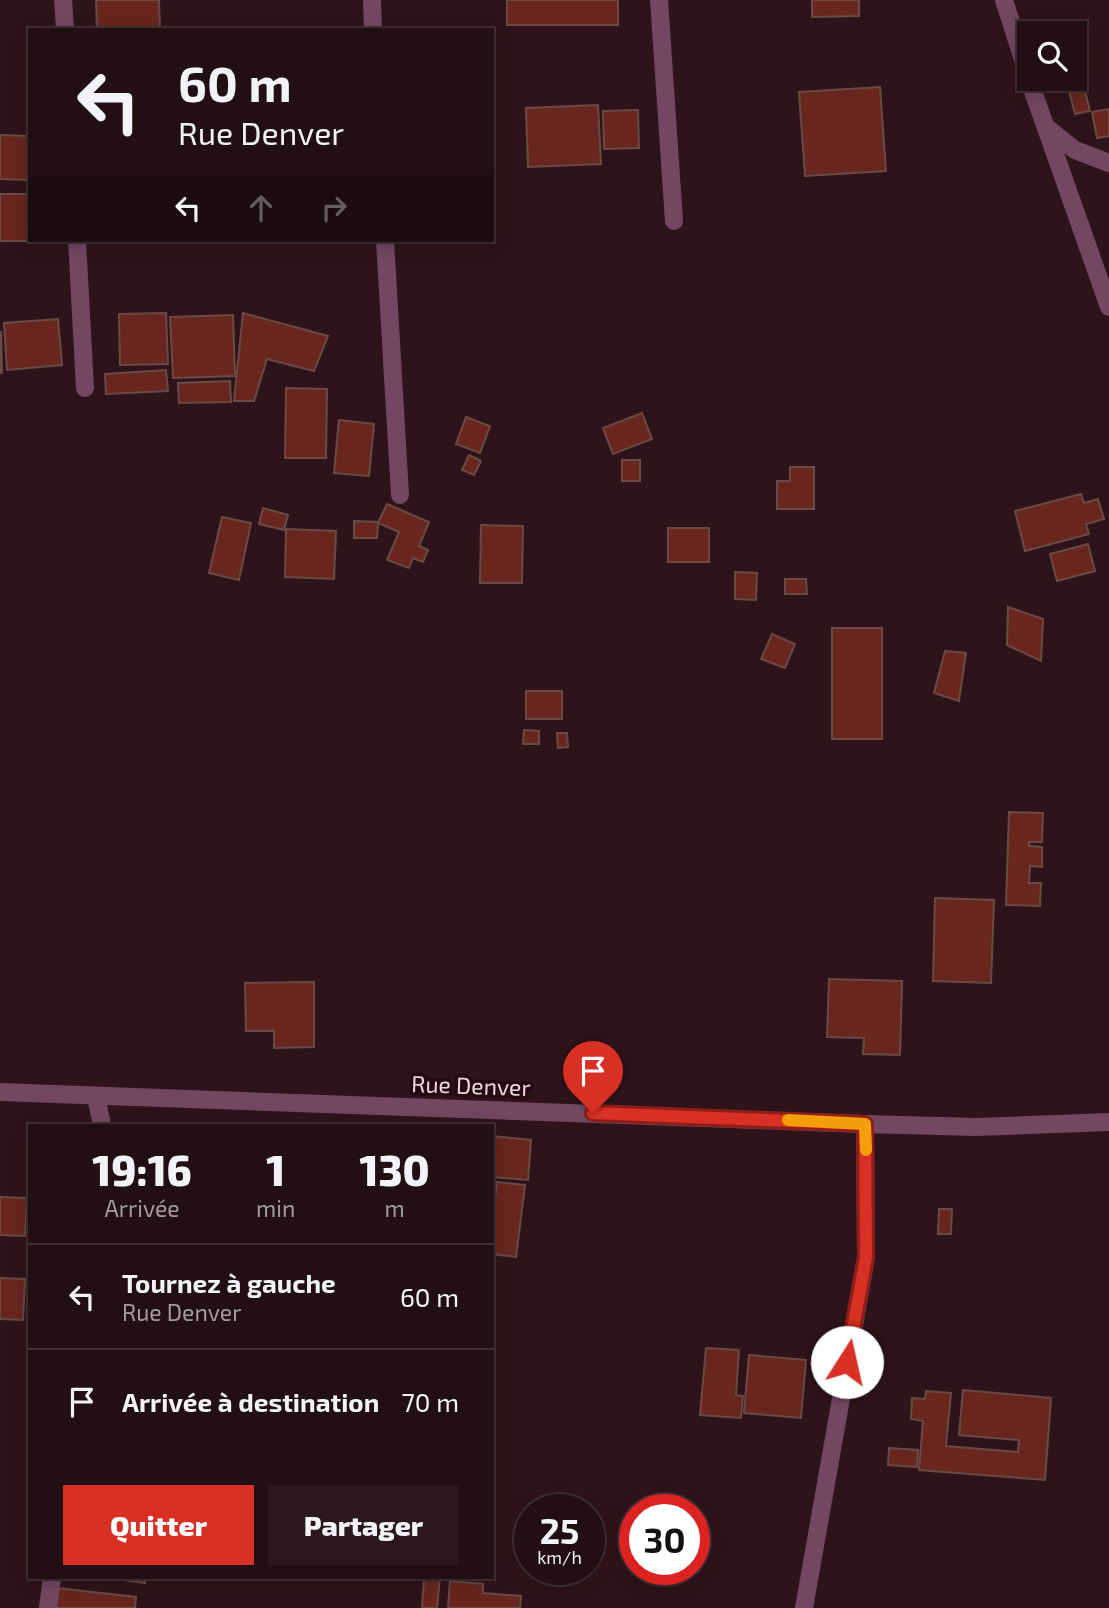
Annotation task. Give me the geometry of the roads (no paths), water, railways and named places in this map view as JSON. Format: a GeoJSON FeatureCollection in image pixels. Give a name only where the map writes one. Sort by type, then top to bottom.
{"type":"FeatureCollection","features":[{"type":"Feature","properties":{"kind":"street"},"geometry":{"type":"LineString","coordinates":[[63,0],[65,28]]}},
{"type":"Feature","properties":{"kind":"street"},"geometry":{"type":"LineString","coordinates":[[372,0],[373,28]]}},
{"type":"Feature","properties":{"kind":"street"},"geometry":{"type":"LineString","coordinates":[[659,0],[674,221]]}},
{"type":"Feature","properties":{"kind":"street"},"geometry":{"type":"LineString","coordinates":[[1004,0],[1109,307]]}},
{"type":"Feature","properties":{"kind":"street"},"geometry":{"type":"LineString","coordinates":[[1045,126],[1075,150],[1109,163]]}},
{"type":"Feature","properties":{"kind":"street"},"geometry":{"type":"LineString","coordinates":[[77,242],[85,388]]}},
{"type":"Feature","properties":{"kind":"street"},"geometry":{"type":"LineString","coordinates":[[385,242],[400,495]]}},
{"type":"Feature","properties":{"kind":"street","name":"Rue Denver"},"geometry":{"type":"LineString","coordinates":[[0,1092],[865,1124],[976,1127],[1109,1122]]}},
{"type":"Feature","properties":{"kind":"street"},"geometry":{"type":"LineString","coordinates":[[96,1097],[102,1124]]}},
{"type":"Feature","properties":{"kind":"street"},"geometry":{"type":"LineString","coordinates":[[804,1608],[866,1257],[865,1124]]}},
{"type":"Feature","properties":{"kind":"street"},"geometry":{"type":"LineString","coordinates":[[48,1608],[52,1579]]}}]}
